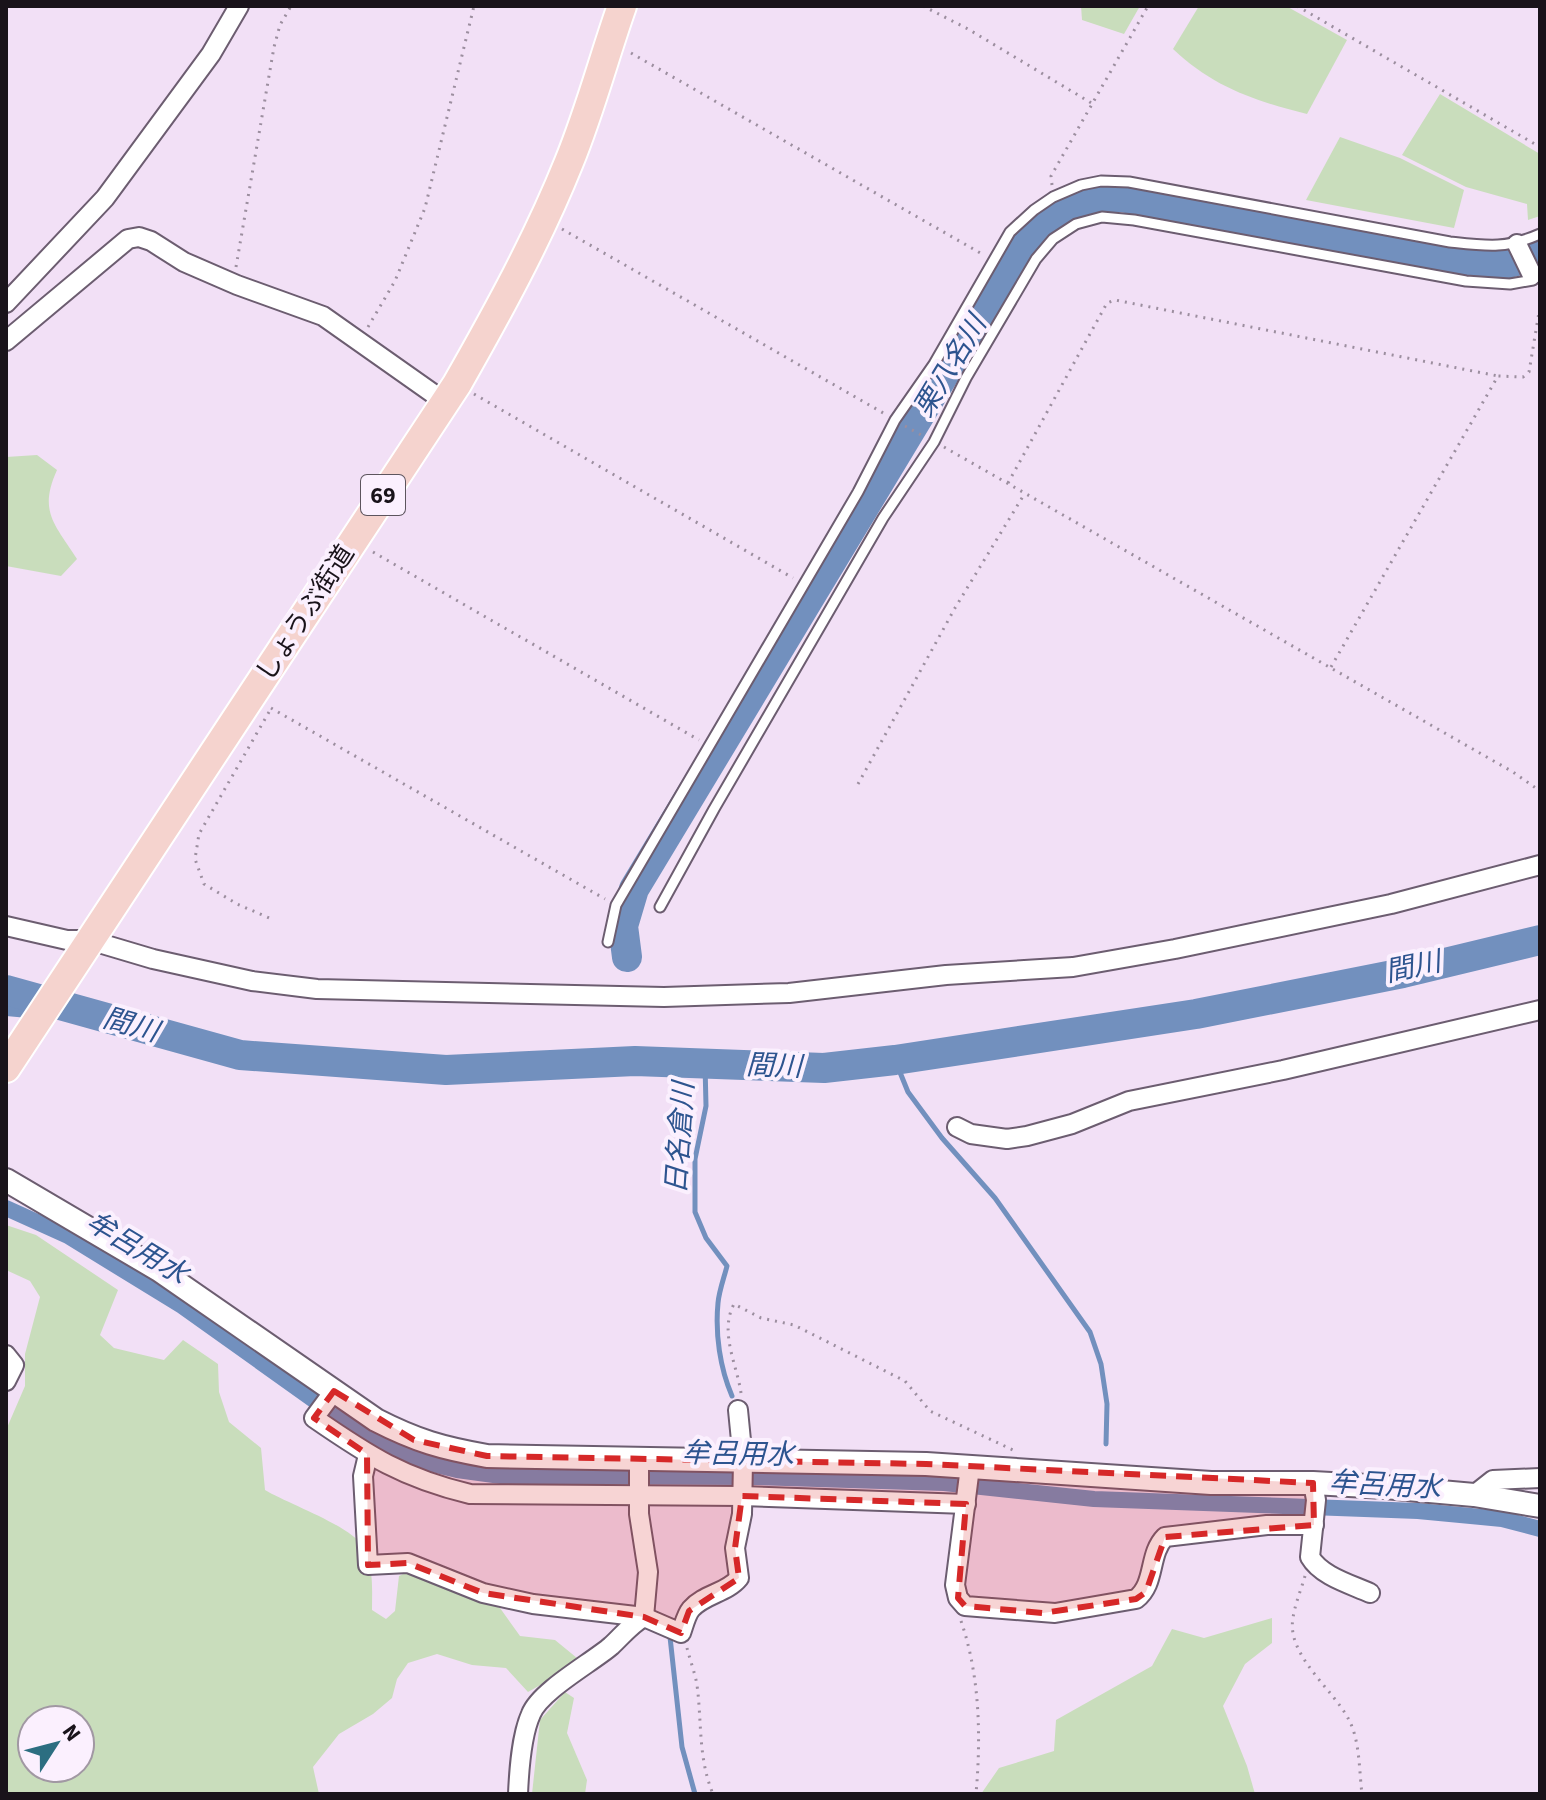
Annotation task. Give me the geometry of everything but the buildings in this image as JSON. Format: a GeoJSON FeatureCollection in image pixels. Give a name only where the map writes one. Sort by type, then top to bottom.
{"type":"FeatureCollection","features":[{"type":"Feature","properties":{"kind":"main road","name":"しょうぶ街道"},"geometry":{"type":"LineString","coordinates":[[6,1068],[451,393],[523,267],[570,159],[622,6]]}},
{"type":"Feature","properties":{"kind":"street"},"geometry":{"type":"LineString","coordinates":[[6,303],[105,198],[211,54],[239,6]]}},
{"type":"Feature","properties":{"kind":"street"},"geometry":{"type":"LineString","coordinates":[[6,341],[128,239],[139,237],[184,262],[237,285],[323,316],[359,342],[451,393]]}},
{"type":"Feature","properties":{"kind":"street"},"geometry":{"type":"LineString","coordinates":[[1518,247],[1535,277]]}},
{"type":"Feature","properties":{"kind":"street"},"geometry":{"type":"LineString","coordinates":[[6,926],[252,981],[317,989],[664,997],[789,993],[946,975],[1087,964],[1376,907],[1540,865]]}},
{"type":"Feature","properties":{"kind":"street"},"geometry":{"type":"LineString","coordinates":[[957,1127],[971,1134],[1027,1136],[1072,1124],[1129,1101],[1283,1070],[1540,1010]]}},
{"type":"Feature","properties":{"kind":"street"},"geometry":{"type":"LineString","coordinates":[[6,1180],[159,1270],[327,1400],[414,1440],[441,1448],[487,1456],[639,1464],[1025,1470],[1211,1483],[1314,1507]]}},
{"type":"Feature","properties":{"kind":"street"},"geometry":{"type":"LineString","coordinates":[[6,1355],[14,1365],[6,1381]]}},
{"type":"Feature","properties":{"kind":"street"},"geometry":{"type":"LineString","coordinates":[[327,1400],[314,1418],[368,1455],[402,1474],[470,1494],[742,1494],[966,1501]]}},
{"type":"Feature","properties":{"kind":"street"},"geometry":{"type":"LineString","coordinates":[[368,1455],[363,1476],[368,1565],[408,1563],[483,1593],[533,1604],[644,1617],[681,1633],[689,1611],[733,1586],[739,1578],[735,1548],[742,1514],[743,1465],[738,1410]]}},
{"type":"Feature","properties":{"kind":"street"},"geometry":{"type":"LineString","coordinates":[[639,1464],[639,1514],[648,1572],[644,1617]]}},
{"type":"Feature","properties":{"kind":"street"},"geometry":{"type":"LineString","coordinates":[[970,1471],[955,1585],[958,1598],[965,1606],[1055,1613],[1136,1599],[1146,1592],[1157,1545],[1165,1537],[1267,1525],[1314,1507],[1474,1495],[1540,1506]]}},
{"type":"Feature","properties":{"kind":"street"},"geometry":{"type":"LineString","coordinates":[[1474,1495],[1493,1480],[1540,1478]]}},
{"type":"Feature","properties":{"kind":"street"},"geometry":{"type":"LineString","coordinates":[[1314,1507],[1310,1557],[1313,1563],[1370,1593]]}},
{"type":"Feature","properties":{"kind":"street"},"geometry":{"type":"LineString","coordinates":[[518,1794],[519,1770],[531,1713],[544,1698],[644,1617]]}},
{"type":"Feature","properties":{"kind":"lane"},"geometry":{"type":"LineString","coordinates":[[608,942],[616,905],[897,421],[934,364],[1010,232],[1034,210],[1053,197],[1081,185],[1101,181],[1129,182],[1450,242],[1518,247],[1540,234]]}},
{"type":"Feature","properties":{"kind":"lane"},"geometry":{"type":"LineString","coordinates":[[660,907],[883,518],[932,440],[1036,259],[1053,239],[1076,224],[1102,217],[1134,220],[1466,281],[1510,284],[1535,277]]}},
{"type":"Feature","properties":{"kind":"path"},"geometry":{"type":"LineString","coordinates":[[237,285],[235,272],[274,47],[280,25],[291,6]]}},
{"type":"Feature","properties":{"kind":"path"},"geometry":{"type":"LineString","coordinates":[[359,342],[395,281],[425,208],[474,6]]}},
{"type":"Feature","properties":{"kind":"path"},"geometry":{"type":"LineString","coordinates":[[923,6],[968,29],[1093,104]]}},
{"type":"Feature","properties":{"kind":"path"},"geometry":{"type":"LineString","coordinates":[[1053,197],[1051,176],[1148,6]]}},
{"type":"Feature","properties":{"kind":"path"},"geometry":{"type":"LineString","coordinates":[[1297,6],[1540,147]]}},
{"type":"Feature","properties":{"kind":"path"},"geometry":{"type":"LineString","coordinates":[[609,44],[635,55],[993,261]]}},
{"type":"Feature","properties":{"kind":"path"},"geometry":{"type":"LineString","coordinates":[[544,219],[1331,667],[1513,772],[1540,791]]}},
{"type":"Feature","properties":{"kind":"path"},"geometry":{"type":"LineString","coordinates":[[1008,483],[1107,303],[1115,300],[1498,376],[1523,377],[1529,372],[1540,306]]}},
{"type":"Feature","properties":{"kind":"path"},"geometry":{"type":"LineString","coordinates":[[1331,667],[1498,376]]}},
{"type":"Feature","properties":{"kind":"path"},"geometry":{"type":"LineString","coordinates":[[451,393],[804,585]]}},
{"type":"Feature","properties":{"kind":"path"},"geometry":{"type":"LineString","coordinates":[[858,784],[955,608],[1025,493]]}},
{"type":"Feature","properties":{"kind":"path"},"geometry":{"type":"LineString","coordinates":[[352,540],[709,746]]}},
{"type":"Feature","properties":{"kind":"path"},"geometry":{"type":"LineString","coordinates":[[274,920],[237,904],[204,884],[195,859],[199,834],[271,708],[616,905]]}},
{"type":"Feature","properties":{"kind":"path"},"geometry":{"type":"LineString","coordinates":[[738,1410],[743,1402],[739,1377],[731,1359],[729,1325],[734,1304],[761,1318],[794,1325],[905,1381],[930,1411],[1025,1455],[1025,1470]]}},
{"type":"Feature","properties":{"kind":"path"},"geometry":{"type":"LineString","coordinates":[[1313,1563],[1306,1574],[1292,1620],[1292,1636],[1301,1654],[1348,1718],[1354,1733],[1362,1794]]}},
{"type":"Feature","properties":{"kind":"path"},"geometry":{"type":"LineString","coordinates":[[958,1598],[957,1611],[971,1655],[979,1731],[976,1794]]}},
{"type":"Feature","properties":{"kind":"path"},"geometry":{"type":"LineString","coordinates":[[681,1633],[697,1685],[700,1748],[713,1794]]}},
{"type":"Feature","properties":{"kind":"highlighted area"},"geometry":{"type":"Polygon","coordinates":[[[334,1391],[414,1440],[487,1456],[926,1464],[1313,1483],[1315,1518],[1314,1525],[1165,1537],[1146,1592],[1136,1599],[1043,1613],[965,1606],[958,1598],[966,1504],[742,1496],[735,1548],[739,1578],[689,1611],[681,1633],[644,1617],[483,1593],[408,1563],[368,1565],[367,1454],[314,1418],[334,1391]]]}},
{"type":"Feature","properties":{"kind":"green space"},"geometry":{"type":"Polygon","coordinates":[[[1081,6],[1140,6],[1124,34],[1082,20],[1081,6]]]}},
{"type":"Feature","properties":{"kind":"green space"},"geometry":{"type":"Polygon","coordinates":[[[1199,6],[1286,6],[1347,40],[1307,114],[1270,104],[1219,83],[1173,49],[1199,6]]]}},
{"type":"Feature","properties":{"kind":"green space"},"geometry":{"type":"Polygon","coordinates":[[[1440,94],[1540,154],[1540,216],[1528,220],[1527,204],[1466,187],[1402,155],[1440,94]]]}},
{"type":"Feature","properties":{"kind":"green space"},"geometry":{"type":"Polygon","coordinates":[[[1340,137],[1400,158],[1464,190],[1454,228],[1306,200],[1340,137]]]}},
{"type":"Feature","properties":{"kind":"green space"},"geometry":{"type":"Polygon","coordinates":[[[37,455],[57,470],[49,507],[56,527],[77,559],[61,576],[6,566],[6,457],[37,455]]]}},
{"type":"Feature","properties":{"kind":"green space"},"geometry":{"type":"Polygon","coordinates":[[[6,1225],[36,1235],[118,1290],[100,1335],[114,1348],[164,1360],[183,1340],[218,1364],[219,1392],[229,1422],[261,1448],[265,1490],[333,1523],[357,1539],[369,1562],[372,1610],[386,1619],[395,1611],[399,1576],[413,1569],[500,1608],[520,1636],[555,1640],[577,1658],[556,1676],[528,1692],[506,1668],[472,1665],[437,1654],[408,1663],[397,1679],[392,1698],[373,1714],[339,1734],[313,1767],[319,1794],[6,1794],[6,1430],[25,1386],[25,1354],[40,1297],[30,1281],[6,1270],[6,1225]]]}},
{"type":"Feature","properties":{"kind":"green space"},"geometry":{"type":"Polygon","coordinates":[[[1272,1618],[1272,1643],[1245,1664],[1223,1706],[1255,1794],[981,1794],[999,1768],[1054,1751],[1056,1720],[1152,1666],[1172,1629],[1204,1638],[1272,1618]]]}},
{"type":"Feature","properties":{"kind":"green space"},"geometry":{"type":"Polygon","coordinates":[[[565,1692],[574,1698],[567,1733],[587,1780],[585,1794],[532,1794],[540,1720],[565,1692]]]}},
{"type":"Feature","properties":{"kind":"water"},"geometry":{"type":"Polygon","coordinates":[[[6,985],[42,993],[28,1018],[6,1016],[6,985]]]}},
{"type":"Feature","properties":{"kind":"waterway","name":"栗八名川"},"geometry":{"type":"LineString","coordinates":[[627,957],[623,926],[634,889],[1009,267],[1043,226],[1068,210],[1121,197],[1497,266],[1540,252]]}},
{"type":"Feature","properties":{"kind":"waterway","name":"間川"},"geometry":{"type":"LineString","coordinates":[[6,990],[240,1055],[446,1070],[635,1061],[824,1068],[1196,1014],[1403,973],[1540,940]]}},
{"type":"Feature","properties":{"kind":"waterway"},"geometry":{"type":"LineString","coordinates":[[895,1060],[908,1092],[942,1138],[995,1198],[1090,1332],[1101,1364],[1107,1404],[1106,1444]]}},
{"type":"Feature","properties":{"kind":"waterway","name":"日名倉川"},"geometry":{"type":"LineString","coordinates":[[705,1064],[706,1106],[695,1159],[695,1212],[706,1238],[727,1266],[719,1298],[717,1327],[719,1351],[732,1396]]}},
{"type":"Feature","properties":{"kind":"waterway","name":"牟呂用水"},"geometry":{"type":"LineString","coordinates":[[6,1208],[68,1236],[182,1306],[346,1423],[424,1462],[457,1470],[501,1476],[757,1477],[944,1483],[1094,1499],[1418,1511],[1502,1519],[1540,1529]]}},
{"type":"Feature","properties":{"kind":"waterway","name":"日名倉川"},"geometry":{"type":"LineString","coordinates":[[670,1637],[682,1747],[695,1794]]}}]}
